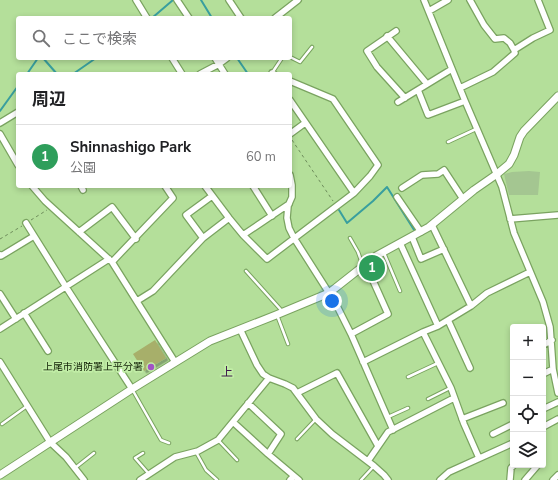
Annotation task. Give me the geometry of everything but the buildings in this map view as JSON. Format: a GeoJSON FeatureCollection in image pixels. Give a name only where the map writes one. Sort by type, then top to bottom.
{"type":"FeatureCollection","features":[{"type":"Feature","properties":{"kind":"street"},"geometry":{"type":"LineString","coordinates":[[136,0],[146,16]]}},
{"type":"Feature","properties":{"kind":"street"},"geometry":{"type":"LineString","coordinates":[[178,0],[188,16]]}},
{"type":"Feature","properties":{"kind":"street"},"geometry":{"type":"LineString","coordinates":[[229,0],[240,16]]}},
{"type":"Feature","properties":{"kind":"street"},"geometry":{"type":"LineString","coordinates":[[278,16],[298,0]]}},
{"type":"Feature","properties":{"kind":"street"},"geometry":{"type":"LineString","coordinates":[[424,0],[476,128],[497,174],[502,187],[514,233],[543,302],[550,327],[553,369],[558,393]]}},
{"type":"Feature","properties":{"kind":"street"},"geometry":{"type":"LineString","coordinates":[[429,11],[448,0]]}},
{"type":"Feature","properties":{"kind":"street"},"geometry":{"type":"LineString","coordinates":[[470,0],[484,25],[495,39],[504,38],[510,43],[514,50]]}},
{"type":"Feature","properties":{"kind":"street"},"geometry":{"type":"LineString","coordinates":[[460,88],[493,72],[514,53],[514,50],[532,38],[550,30],[538,0]]}},
{"type":"Feature","properties":{"kind":"street"},"geometry":{"type":"LineString","coordinates":[[396,30],[367,50],[377,68],[405,98]]}},
{"type":"Feature","properties":{"kind":"street"},"geometry":{"type":"LineString","coordinates":[[387,36],[427,84]]}},
{"type":"Feature","properties":{"kind":"street"},"geometry":{"type":"LineString","coordinates":[[173,60],[181,72]]}},
{"type":"Feature","properties":{"kind":"street"},"geometry":{"type":"LineString","coordinates":[[216,60],[224,72]]}},
{"type":"Feature","properties":{"kind":"street"},"geometry":{"type":"LineString","coordinates":[[204,72],[224,60]]}},
{"type":"Feature","properties":{"kind":"street"},"geometry":{"type":"LineString","coordinates":[[398,102],[452,69]]}},
{"type":"Feature","properties":{"kind":"street"},"geometry":{"type":"LineString","coordinates":[[208,188],[212,196],[243,235],[267,259],[354,193],[370,176],[378,165],[333,99],[292,82]]}},
{"type":"Feature","properties":{"kind":"street"},"geometry":{"type":"LineString","coordinates":[[418,90],[428,115],[465,101]]}},
{"type":"Feature","properties":{"kind":"street"},"geometry":{"type":"LineString","coordinates":[[0,475],[132,389],[210,341],[280,314],[330,292],[376,256],[432,225],[509,164],[524,130],[558,96]]}},
{"type":"Feature","properties":{"kind":"street"},"geometry":{"type":"LineString","coordinates":[[292,103],[354,193]]}},
{"type":"Feature","properties":{"kind":"street"},"geometry":{"type":"LineString","coordinates":[[0,123],[16,113]]}},
{"type":"Feature","properties":{"kind":"street"},"geometry":{"type":"LineString","coordinates":[[292,133],[305,123]]}},
{"type":"Feature","properties":{"kind":"street"},"geometry":{"type":"LineString","coordinates":[[0,134],[16,162]]}},
{"type":"Feature","properties":{"kind":"street"},"geometry":{"type":"LineString","coordinates":[[402,188],[422,175],[438,174],[444,170],[463,199]]}},
{"type":"Feature","properties":{"kind":"street"},"geometry":{"type":"LineString","coordinates":[[34,188],[45,201],[111,261],[175,362]]}},
{"type":"Feature","properties":{"kind":"street"},"geometry":{"type":"LineString","coordinates":[[0,329],[66,287],[111,261],[136,239],[173,198],[166,188]]}},
{"type":"Feature","properties":{"kind":"street"},"geometry":{"type":"LineString","coordinates":[[254,188],[272,216]]}},
{"type":"Feature","properties":{"kind":"street"},"geometry":{"type":"LineString","coordinates":[[292,188],[292,197],[289,204],[287,218],[294,238],[330,292],[351,334],[393,430]]}},
{"type":"Feature","properties":{"kind":"street"},"geometry":{"type":"LineString","coordinates":[[202,238],[186,215],[212,196]]}},
{"type":"Feature","properties":{"kind":"street"},"geometry":{"type":"LineString","coordinates":[[398,198],[421,232]]}},
{"type":"Feature","properties":{"kind":"street"},"geometry":{"type":"LineString","coordinates":[[243,235],[289,204]]}},
{"type":"Feature","properties":{"kind":"street"},"geometry":{"type":"LineString","coordinates":[[79,232],[112,207],[136,239]]}},
{"type":"Feature","properties":{"kind":"street"},"geometry":{"type":"LineString","coordinates":[[510,218],[558,215]]}},
{"type":"Feature","properties":{"kind":"street"},"geometry":{"type":"LineString","coordinates":[[137,301],[153,291],[202,238],[229,218]]}},
{"type":"Feature","properties":{"kind":"street"},"geometry":{"type":"LineString","coordinates":[[26,223],[132,389]]}},
{"type":"Feature","properties":{"kind":"street"},"geometry":{"type":"LineString","coordinates":[[432,225],[471,306]]}},
{"type":"Feature","properties":{"kind":"street"},"geometry":{"type":"LineString","coordinates":[[0,255],[1,256],[34,236]]}},
{"type":"Feature","properties":{"kind":"street"},"geometry":{"type":"LineString","coordinates":[[412,236],[421,259],[444,250]]}},
{"type":"Feature","properties":{"kind":"street"},"geometry":{"type":"LineString","coordinates":[[400,243],[438,326]]}},
{"type":"Feature","properties":{"kind":"street"},"geometry":{"type":"LineString","coordinates":[[351,334],[388,314],[364,266]]}},
{"type":"Feature","properties":{"kind":"street"},"geometry":{"type":"LineString","coordinates":[[363,362],[438,326],[471,306],[487,293],[530,272]]}},
{"type":"Feature","properties":{"kind":"street"},"geometry":{"type":"LineString","coordinates":[[0,294],[16,319]]}},
{"type":"Feature","properties":{"kind":"street"},"geometry":{"type":"LineString","coordinates":[[24,313],[48,351]]}},
{"type":"Feature","properties":{"kind":"street"},"geometry":{"type":"LineString","coordinates":[[448,320],[470,368]]}},
{"type":"Feature","properties":{"kind":"street"},"geometry":{"type":"LineString","coordinates":[[240,329],[257,365],[263,374],[293,388],[316,419],[332,434],[374,466],[388,480]]}},
{"type":"Feature","properties":{"kind":"street"},"geometry":{"type":"LineString","coordinates":[[424,332],[451,388],[462,419],[479,458]]}},
{"type":"Feature","properties":{"kind":"street"},"geometry":{"type":"LineString","coordinates":[[546,343],[552,340]]}},
{"type":"Feature","properties":{"kind":"street"},"geometry":{"type":"LineString","coordinates":[[0,362],[50,442],[66,457],[84,480]]}},
{"type":"Feature","properties":{"kind":"street"},"geometry":{"type":"LineString","coordinates":[[546,372],[553,369]]}},
{"type":"Feature","properties":{"kind":"street"},"geometry":{"type":"LineString","coordinates":[[297,393],[337,373],[378,446]]}},
{"type":"Feature","properties":{"kind":"street"},"geometry":{"type":"LineString","coordinates":[[140,480],[175,457],[196,452],[218,440],[269,378]]}},
{"type":"Feature","properties":{"kind":"street"},"geometry":{"type":"LineString","coordinates":[[368,461],[388,432],[454,398]]}},
{"type":"Feature","properties":{"kind":"street"},"geometry":{"type":"LineString","coordinates":[[546,408],[558,402]]}},
{"type":"Feature","properties":{"kind":"street"},"geometry":{"type":"LineString","coordinates":[[248,403],[281,434],[268,454]]}},
{"type":"Feature","properties":{"kind":"street"},"geometry":{"type":"LineString","coordinates":[[462,419],[503,403]]}},
{"type":"Feature","properties":{"kind":"street"},"geometry":{"type":"LineString","coordinates":[[546,425],[558,419]]}},
{"type":"Feature","properties":{"kind":"street"},"geometry":{"type":"LineString","coordinates":[[233,422],[294,479]]}},
{"type":"Feature","properties":{"kind":"street"},"geometry":{"type":"LineString","coordinates":[[493,434],[510,426]]}},
{"type":"Feature","properties":{"kind":"street"},"geometry":{"type":"LineString","coordinates":[[440,480],[449,472],[510,444]]}},
{"type":"Feature","properties":{"kind":"street"},"geometry":{"type":"LineString","coordinates":[[510,480],[511,468]]}},
{"type":"Feature","properties":{"kind":"street"},"geometry":{"type":"LineString","coordinates":[[525,480],[535,468]]}},
{"type":"Feature","properties":{"kind":"street"},"geometry":{"type":"LineString","coordinates":[[553,480],[558,475]]}},
{"type":"Feature","properties":{"kind":"lane"},"geometry":{"type":"LineString","coordinates":[[292,58],[300,62],[312,47]]}},
{"type":"Feature","properties":{"kind":"lane"},"geometry":{"type":"LineString","coordinates":[[273,72],[281,60]]}},
{"type":"Feature","properties":{"kind":"lane"},"geometry":{"type":"LineString","coordinates":[[448,142],[476,128]]}},
{"type":"Feature","properties":{"kind":"lane"},"geometry":{"type":"LineString","coordinates":[[350,238],[364,266]]}},
{"type":"Feature","properties":{"kind":"lane"},"geometry":{"type":"LineString","coordinates":[[384,252],[400,291]]}},
{"type":"Feature","properties":{"kind":"lane"},"geometry":{"type":"LineString","coordinates":[[246,271],[280,314],[288,344]]}},
{"type":"Feature","properties":{"kind":"lane"},"geometry":{"type":"LineString","coordinates":[[408,377],[439,363]]}},
{"type":"Feature","properties":{"kind":"lane"},"geometry":{"type":"LineString","coordinates":[[428,399],[451,388]]}},
{"type":"Feature","properties":{"kind":"lane"},"geometry":{"type":"LineString","coordinates":[[132,389],[161,440],[169,443]]}},
{"type":"Feature","properties":{"kind":"lane"},"geometry":{"type":"LineString","coordinates":[[2,424],[28,406]]}},
{"type":"Feature","properties":{"kind":"lane"},"geometry":{"type":"LineString","coordinates":[[387,418],[408,408]]}},
{"type":"Feature","properties":{"kind":"lane"},"geometry":{"type":"LineString","coordinates":[[297,439],[316,419]]}},
{"type":"Feature","properties":{"kind":"lane"},"geometry":{"type":"LineString","coordinates":[[218,440],[237,460]]}},
{"type":"Feature","properties":{"kind":"lane"},"geometry":{"type":"LineString","coordinates":[[196,452],[206,470],[217,480]]}},
{"type":"Feature","properties":{"kind":"lane"},"geometry":{"type":"LineString","coordinates":[[74,468],[94,453]]}},
{"type":"Feature","properties":{"kind":"lane"},"geometry":{"type":"LineString","coordinates":[[143,453],[135,458],[149,474]]}},
{"type":"Feature","properties":{"kind":"lane"},"geometry":{"type":"LineString","coordinates":[[361,480],[374,466]]}},
{"type":"Feature","properties":{"kind":"path"},"geometry":{"type":"LineString","coordinates":[[292,140],[337,206]]}},
{"type":"Feature","properties":{"kind":"green space"},"geometry":{"type":"Polygon","coordinates":[[[529,171],[540,172],[538,195],[509,195],[504,174],[529,171]]]}},
{"type":"Feature","properties":{"kind":"waterway"},"geometry":{"type":"LineString","coordinates":[[154,16],[173,0]]}},
{"type":"Feature","properties":{"kind":"waterway"},"geometry":{"type":"LineString","coordinates":[[201,0],[211,16]]}},
{"type":"Feature","properties":{"kind":"waterway"},"geometry":{"type":"LineString","coordinates":[[28,72],[37,60]]}},
{"type":"Feature","properties":{"kind":"waterway"},"geometry":{"type":"LineString","coordinates":[[45,60],[55,72]]}},
{"type":"Feature","properties":{"kind":"waterway"},"geometry":{"type":"LineString","coordinates":[[76,72],[93,60]]}},
{"type":"Feature","properties":{"kind":"waterway"},"geometry":{"type":"LineString","coordinates":[[238,60],[247,72]]}},
{"type":"Feature","properties":{"kind":"waterway"},"geometry":{"type":"LineString","coordinates":[[0,111],[16,89]]}},
{"type":"Feature","properties":{"kind":"waterway"},"geometry":{"type":"LineString","coordinates":[[339,210],[347,223],[387,187],[416,233]]}},
{"type":"Feature","properties":{"kind":"place","name":"Shinnashigo Park"},"geometry":{"type":"Point","coordinates":[372,268]}},
{"type":"Feature","properties":{"kind":"place","name":"上尾市消防署上平分署"},"geometry":{"type":"Point","coordinates":[151,367]}},
{"type":"Feature","properties":{"kind":"district","name":"上"},"geometry":{"type":"Point","coordinates":[227,372]}}]}
